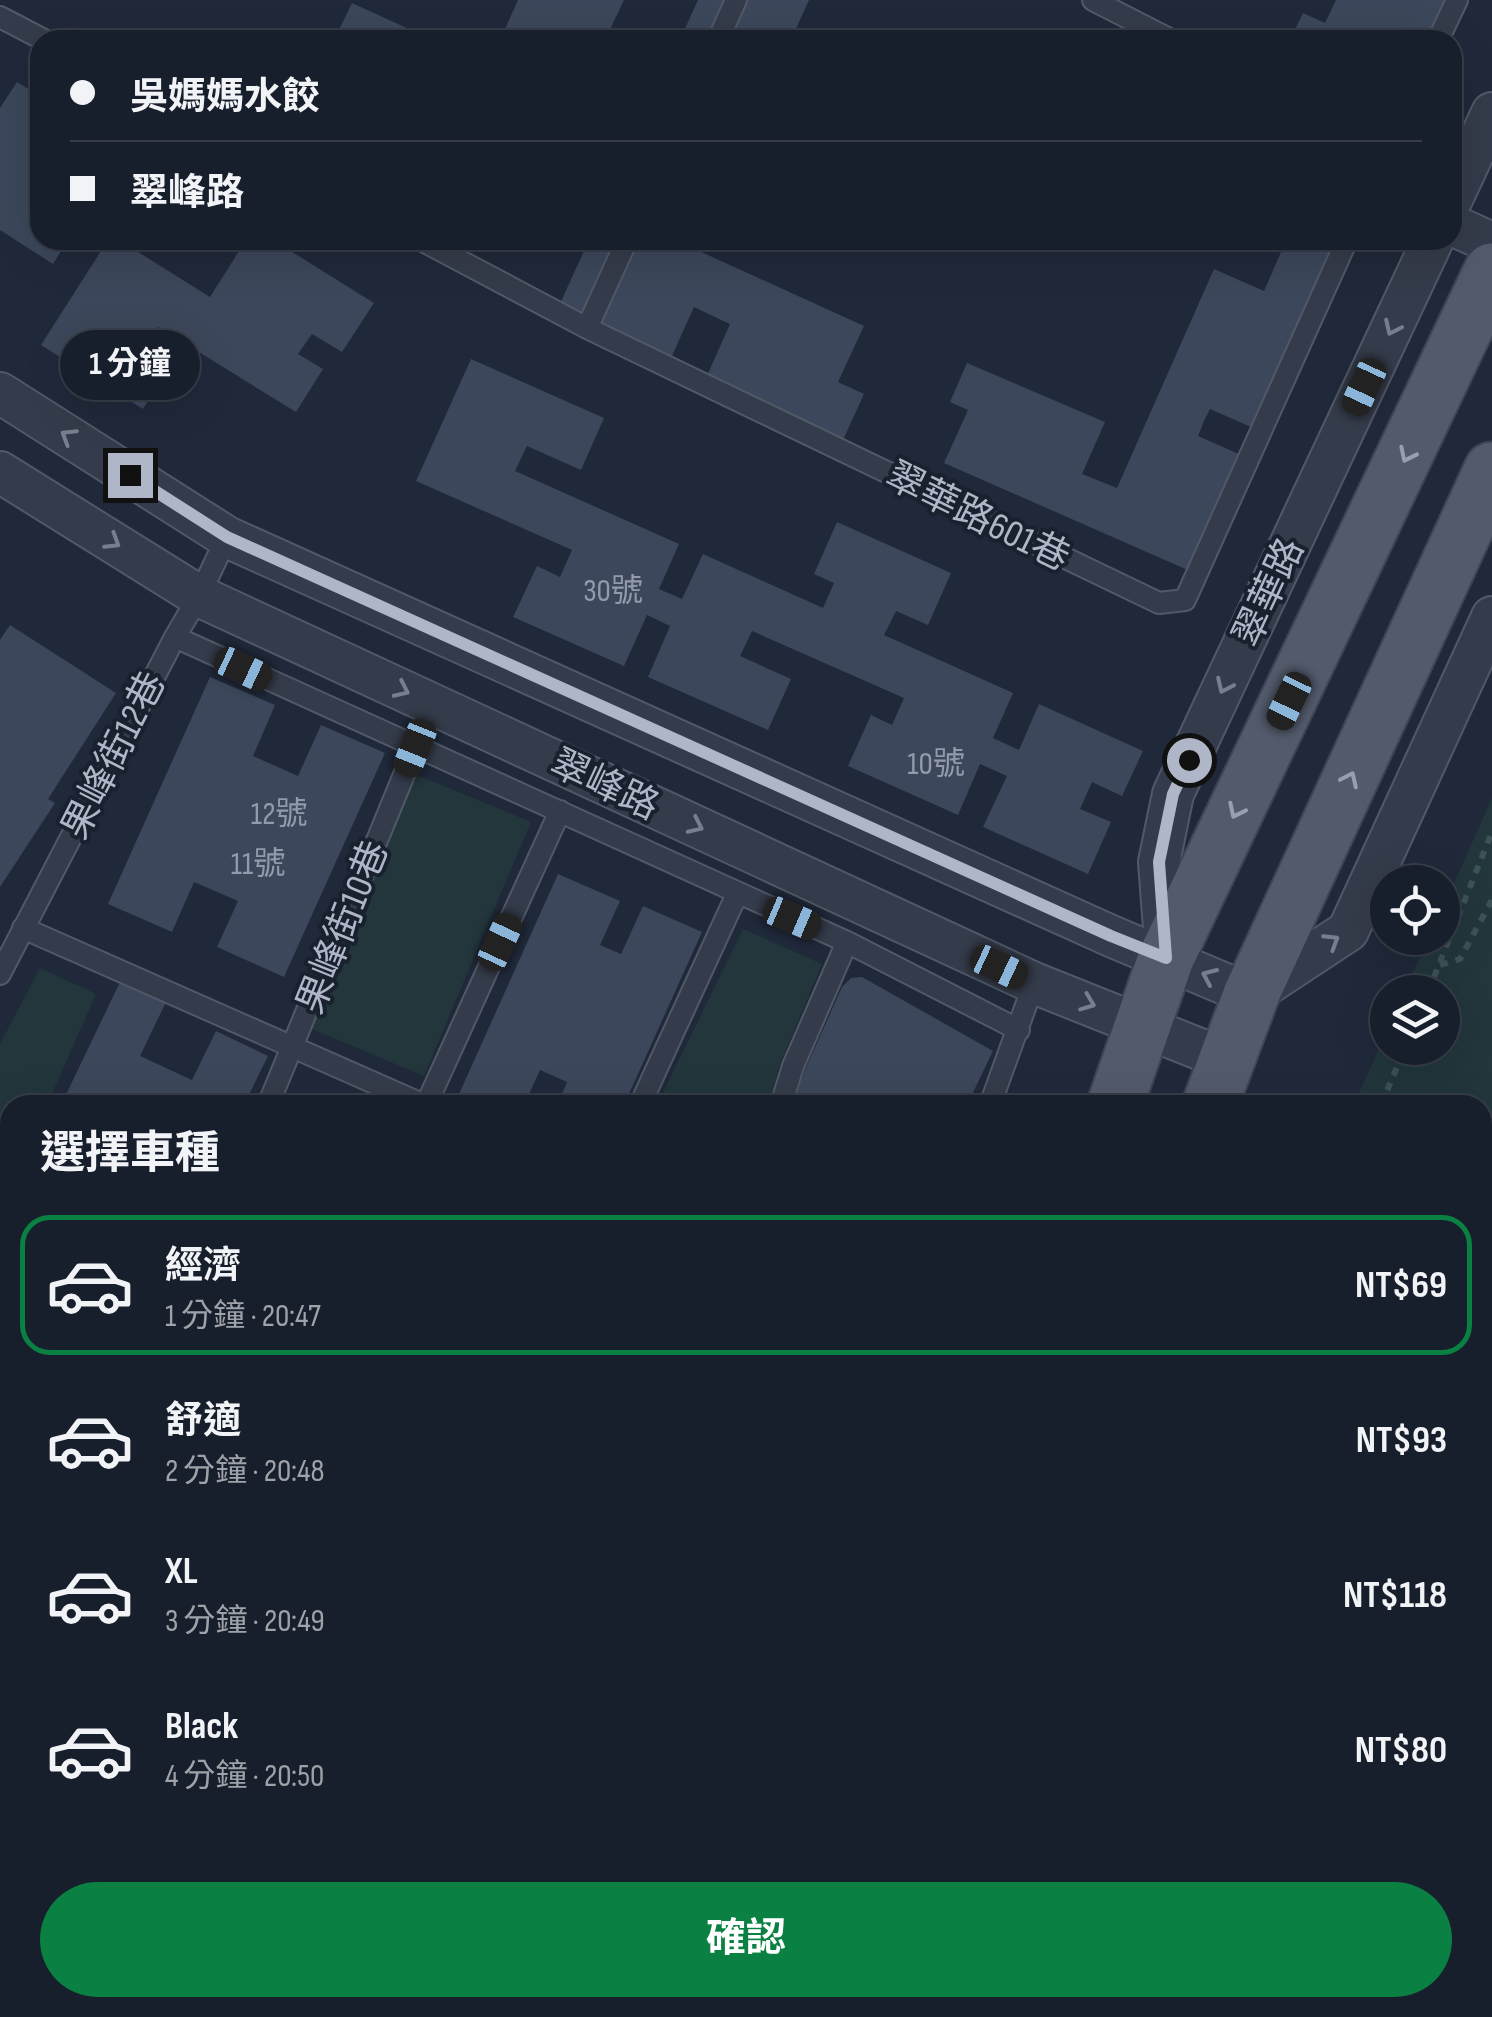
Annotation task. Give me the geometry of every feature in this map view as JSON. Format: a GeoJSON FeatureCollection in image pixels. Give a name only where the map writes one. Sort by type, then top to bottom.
{"type":"FeatureCollection","features":[{"type":"Feature","properties":{"kind":"main road","name":"翠華路"},"geometry":{"type":"LineString","coordinates":[[1118,1095],[1166,958],[1492,271]]}},
{"type":"Feature","properties":{"kind":"main road"},"geometry":{"type":"LineString","coordinates":[[1219,1082],[1251,995],[1492,470]]}},
{"type":"Feature","properties":{"kind":"street"},"geometry":{"type":"LineString","coordinates":[[1462,178],[1492,113]]}},
{"type":"Feature","properties":{"kind":"street"},"geometry":{"type":"LineString","coordinates":[[1462,230],[1492,243]]}},
{"type":"Feature","properties":{"kind":"street","name":"翠華路"},"geometry":{"type":"LineString","coordinates":[[1166,958],[1159,862],[1173,794],[1428,250]]}},
{"type":"Feature","properties":{"kind":"street","name":"翠峰路"},"geometry":{"type":"LineString","coordinates":[[0,393],[227,537],[1111,936],[1251,995]]}},
{"type":"Feature","properties":{"kind":"street","name":"翠峰路"},"geometry":{"type":"LineString","coordinates":[[0,472],[199,596],[1034,983],[1142,1024],[1219,1082]]}},
{"type":"Feature","properties":{"kind":"street"},"geometry":{"type":"LineString","coordinates":[[1251,995],[1348,931],[1492,617]]}},
{"type":"Feature","properties":{"kind":"lane"},"geometry":{"type":"LineString","coordinates":[[722,30],[736,0]]}},
{"type":"Feature","properties":{"kind":"lane"},"geometry":{"type":"LineString","coordinates":[[1092,0],[1152,30]]}},
{"type":"Feature","properties":{"kind":"lane"},"geometry":{"type":"LineString","coordinates":[[1443,30],[1457,0]]}},
{"type":"Feature","properties":{"kind":"lane"},"geometry":{"type":"LineString","coordinates":[[0,17],[30,33]]}},
{"type":"Feature","properties":{"kind":"lane","name":"翠華路601巷"},"geometry":{"type":"LineString","coordinates":[[440,250],[587,328],[1160,603],[1185,600],[1342,250]]}},
{"type":"Feature","properties":{"kind":"lane"},"geometry":{"type":"LineString","coordinates":[[587,328],[622,250]]}},
{"type":"Feature","properties":{"kind":"lane","name":"果峰街12巷"},"geometry":{"type":"LineString","coordinates":[[0,974],[227,537]]}},
{"type":"Feature","properties":{"kind":"lane"},"geometry":{"type":"LineString","coordinates":[[174,637],[847,942],[1019,1030]]}},
{"type":"Feature","properties":{"kind":"lane","name":"果峰街10巷"},"geometry":{"type":"LineString","coordinates":[[272,1095],[415,748]]}},
{"type":"Feature","properties":{"kind":"lane"},"geometry":{"type":"LineString","coordinates":[[430,1095],[560,811]]}},
{"type":"Feature","properties":{"kind":"lane"},"geometry":{"type":"LineString","coordinates":[[645,1095],[737,894]]}},
{"type":"Feature","properties":{"kind":"lane"},"geometry":{"type":"LineString","coordinates":[[23,928],[402,1095]]}},
{"type":"Feature","properties":{"kind":"lane"},"geometry":{"type":"LineString","coordinates":[[784,1095],[847,942]]}},
{"type":"Feature","properties":{"kind":"lane"},"geometry":{"type":"LineString","coordinates":[[994,1095],[1034,983]]}},
{"type":"Feature","properties":{"kind":"path"},"geometry":{"type":"LineString","coordinates":[[1435,975],[1492,832]]}},
{"type":"Feature","properties":{"kind":"path"},"geometry":{"type":"LineString","coordinates":[[1439,966],[1460,959],[1492,900]]}},
{"type":"Feature","properties":{"kind":"path"},"geometry":{"type":"LineString","coordinates":[[1385,1095],[1398,1065]]}},
{"type":"Feature","properties":{"kind":"green space"},"geometry":{"type":"Polygon","coordinates":[[[415,774],[531,822],[424,1076],[307,1027],[415,774]]]}},
{"type":"Feature","properties":{"kind":"green space"},"geometry":{"type":"Polygon","coordinates":[[[1492,798],[1492,1095],[1358,1095],[1372,1065],[1460,1065],[1460,975],[1412,975],[1421,955],[1460,955],[1460,870],[1492,798]]]}},
{"type":"Feature","properties":{"kind":"green space"},"geometry":{"type":"Polygon","coordinates":[[[743,929],[822,964],[771,1095],[662,1095],[743,929]]]}},
{"type":"Feature","properties":{"kind":"green space"},"geometry":{"type":"Polygon","coordinates":[[[40,968],[96,994],[51,1095],[0,1095],[0,1044],[40,968]]]}},
{"type":"Feature","properties":{"kind":"building"},"geometry":{"type":"Polygon","coordinates":[[[518,0],[624,0],[610,30],[504,30],[518,0]]]}},
{"type":"Feature","properties":{"kind":"building"},"geometry":{"type":"Polygon","coordinates":[[[698,0],[809,0],[796,30],[684,30],[698,0]]]}},
{"type":"Feature","properties":{"kind":"building"},"geometry":{"type":"Polygon","coordinates":[[[1336,0],[1452,0],[1438,30],[1295,30],[1303,13],[1325,23],[1336,0]]]}},
{"type":"Feature","properties":{"kind":"building"},"geometry":{"type":"Polygon","coordinates":[[[352,3],[411,30],[339,30],[352,3]]]}},
{"type":"Feature","properties":{"kind":"building"},"geometry":{"type":"Polygon","coordinates":[[[17,82],[30,90],[30,249],[0,230],[0,108],[17,82]]]}},
{"type":"Feature","properties":{"kind":"building"},"geometry":{"type":"Polygon","coordinates":[[[31,250],[62,250],[53,264],[31,250]]]}},
{"type":"Feature","properties":{"kind":"building"},"geometry":{"type":"Polygon","coordinates":[[[102,250],[135,250],[210,297],[240,250],[289,250],[374,303],[342,352],[312,334],[298,354],[323,369],[296,412],[158,327],[139,357],[165,374],[143,409],[41,345],[102,250]]]}},
{"type":"Feature","properties":{"kind":"building"},"geometry":{"type":"Polygon","coordinates":[[[584,250],[697,250],[864,326],[838,382],[864,394],[843,440],[706,378],[730,324],[694,307],[671,358],[558,308],[584,250]]]}},
{"type":"Feature","properties":{"kind":"building"},"geometry":{"type":"Polygon","coordinates":[[[1276,250],[1337,250],[1258,430],[1210,409],[1204,421],[1198,436],[1241,455],[1190,571],[944,463],[968,410],[950,402],[967,363],[1105,422],[1082,474],[1117,488],[1214,269],[1264,291],[1281,252],[1276,250]]]}},
{"type":"Feature","properties":{"kind":"building"},"geometry":{"type":"Polygon","coordinates":[[[471,359],[604,418],[581,470],[527,446],[515,471],[679,544],[659,589],[682,599],[703,554],[823,608],[834,583],[814,574],[837,522],[951,573],[928,625],[896,611],[884,635],[1013,693],[993,738],[1019,750],[1039,704],[1143,751],[1122,796],[1092,782],[1080,809],[1111,822],[1088,874],[983,827],[1007,776],[980,764],[958,815],[848,766],[871,715],[892,725],[904,698],[752,631],[740,656],[791,679],[768,730],[648,677],[670,626],[647,615],[624,666],[513,617],[537,566],[560,577],[572,550],[416,481],[471,359]]]}},
{"type":"Feature","properties":{"kind":"building"},"geometry":{"type":"Polygon","coordinates":[[[10,625],[116,693],[48,799],[55,803],[0,887],[0,640],[10,625]]]}},
{"type":"Feature","properties":{"kind":"building"},"geometry":{"type":"Polygon","coordinates":[[[210,677],[275,705],[253,756],[298,776],[321,725],[385,753],[284,977],[217,947],[238,901],[194,882],[172,932],[108,904],[210,677]]]}},
{"type":"Feature","properties":{"kind":"building"},"geometry":{"type":"Polygon","coordinates":[[[558,874],[620,901],[600,945],[621,954],[643,906],[702,932],[629,1095],[561,1095],[567,1082],[540,1070],[529,1095],[459,1094],[558,874]]]}},
{"type":"Feature","properties":{"kind":"building"},"geometry":{"type":"Polygon","coordinates":[[[862,977],[993,1051],[972,1095],[796,1095],[842,987],[851,978],[862,977]]]}},
{"type":"Feature","properties":{"kind":"building"},"geometry":{"type":"Polygon","coordinates":[[[121,980],[166,1002],[140,1056],[192,1080],[216,1031],[268,1056],[249,1095],[66,1095],[121,980]]]}},
{"type":"Feature","properties":{"kind":"route"},"geometry":{"type":"LineString","coordinates":[[130,475],[227,537],[1166,958],[1159,862],[1173,794],[1189,760]]}}]}
